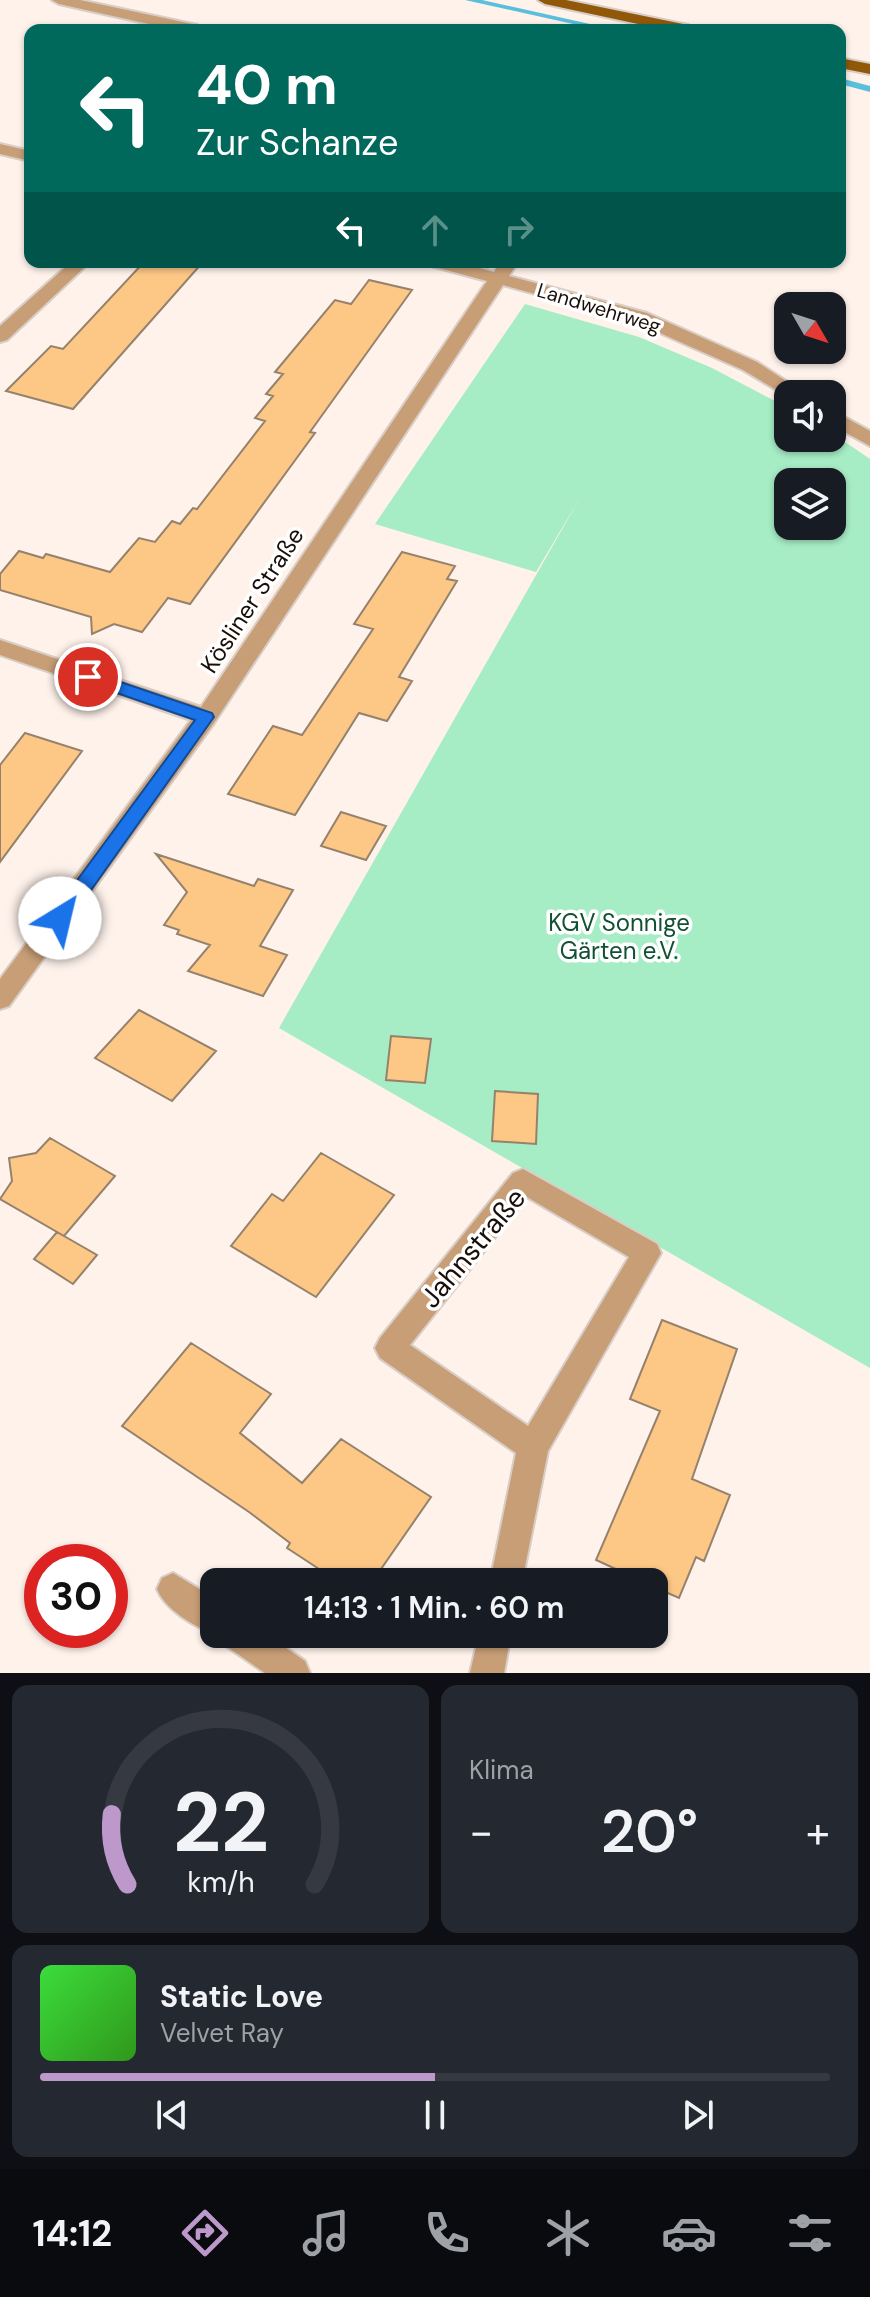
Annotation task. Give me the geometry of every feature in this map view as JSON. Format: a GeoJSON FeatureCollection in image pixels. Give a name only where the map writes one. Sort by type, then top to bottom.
{"type":"FeatureCollection","features":[{"type":"Feature","properties":{"kind":"main road"},"geometry":{"type":"LineString","coordinates":[[545,0],[658,24]]}},
{"type":"Feature","properties":{"kind":"main road"},"geometry":{"type":"LineString","coordinates":[[846,64],[870,69]]}},
{"type":"Feature","properties":{"kind":"street"},"geometry":{"type":"LineString","coordinates":[[59,0],[169,24]]}},
{"type":"Feature","properties":{"kind":"street"},"geometry":{"type":"LineString","coordinates":[[0,149],[24,155]]}},
{"type":"Feature","properties":{"kind":"street"},"geometry":{"type":"LineString","coordinates":[[0,336],[74,268]]}},
{"type":"Feature","properties":{"kind":"street","name":"Landwehrweg"},"geometry":{"type":"LineString","coordinates":[[502,270],[640,317],[750,366],[774,381]]}},
{"type":"Feature","properties":{"kind":"street","name":"Kösliner Straße"},"geometry":{"type":"LineString","coordinates":[[0,999],[206,717],[502,270]]}},
{"type":"Feature","properties":{"kind":"street"},"geometry":{"type":"LineString","coordinates":[[846,425],[870,440]]}},
{"type":"Feature","properties":{"kind":"street"},"geometry":{"type":"LineString","coordinates":[[0,647],[206,717]]}},
{"type":"Feature","properties":{"kind":"street","name":"Jahnstraße"},"geometry":{"type":"LineString","coordinates":[[509,1568],[533,1447],[647,1253],[523,1181],[390,1348],[533,1447]]}},
{"type":"Feature","properties":{"kind":"street"},"geometry":{"type":"LineString","coordinates":[[173,1589],[200,1608]]}},
{"type":"Feature","properties":{"kind":"street"},"geometry":{"type":"LineString","coordinates":[[258,1648],[293,1673]]}},
{"type":"Feature","properties":{"kind":"street"},"geometry":{"type":"LineString","coordinates":[[487,1673],[492,1648]]}},
{"type":"Feature","properties":{"kind":"green space","name":"KGV Sonnige Gärten e.V."},"geometry":{"type":"Polygon","coordinates":[[[525,304],[639,337],[712,368],[774,401],[774,452],[846,452],[846,443],[870,459],[870,1368],[279,1028],[581,496],[536,572],[375,524],[525,304]]]}},
{"type":"Feature","properties":{"kind":"building"},"geometry":{"type":"Polygon","coordinates":[[[138,268],[198,268],[73,409],[6,391],[51,346],[63,349],[138,268]]]}},
{"type":"Feature","properties":{"kind":"building"},"geometry":{"type":"Polygon","coordinates":[[[369,280],[412,290],[310,432],[315,433],[190,604],[168,598],[142,632],[114,624],[92,634],[91,617],[0,590],[0,574],[19,551],[43,558],[46,554],[110,572],[139,538],[155,542],[172,521],[180,524],[193,508],[197,509],[265,421],[255,418],[273,396],[266,394],[283,374],[275,372],[335,300],[351,304],[369,280]]]}},
{"type":"Feature","properties":{"kind":"building"},"geometry":{"type":"Polygon","coordinates":[[[402,552],[455,566],[447,579],[457,581],[399,677],[412,681],[387,721],[359,713],[295,815],[228,794],[273,726],[302,735],[373,629],[354,624],[402,552]]]}},
{"type":"Feature","properties":{"kind":"building"},"geometry":{"type":"Polygon","coordinates":[[[25,733],[82,751],[0,862],[0,765],[25,733]]]}},
{"type":"Feature","properties":{"kind":"building"},"geometry":{"type":"Polygon","coordinates":[[[341,812],[386,826],[366,860],[321,846],[341,812]]]}},
{"type":"Feature","properties":{"kind":"building"},"geometry":{"type":"Polygon","coordinates":[[[156,854],[254,886],[258,879],[293,890],[260,946],[287,955],[263,996],[188,971],[210,945],[177,934],[179,930],[164,925],[187,892],[156,854]]]}},
{"type":"Feature","properties":{"kind":"building"},"geometry":{"type":"Polygon","coordinates":[[[139,1010],[216,1051],[172,1101],[95,1058],[139,1010]]]}},
{"type":"Feature","properties":{"kind":"building"},"geometry":{"type":"Polygon","coordinates":[[[391,1036],[431,1039],[425,1083],[386,1080],[391,1036]]]}},
{"type":"Feature","properties":{"kind":"building"},"geometry":{"type":"Polygon","coordinates":[[[495,1091],[538,1094],[536,1144],[492,1141],[495,1091]]]}},
{"type":"Feature","properties":{"kind":"building"},"geometry":{"type":"Polygon","coordinates":[[[50,1138],[115,1176],[64,1236],[0,1199],[12,1181],[9,1158],[36,1153],[50,1138]]]}},
{"type":"Feature","properties":{"kind":"building"},"geometry":{"type":"Polygon","coordinates":[[[321,1153],[394,1195],[316,1297],[231,1246],[272,1194],[283,1201],[321,1153]]]}},
{"type":"Feature","properties":{"kind":"building"},"geometry":{"type":"Polygon","coordinates":[[[57,1232],[97,1255],[73,1284],[34,1259],[57,1232]]]}},
{"type":"Feature","properties":{"kind":"building"},"geometry":{"type":"Polygon","coordinates":[[[662,1320],[737,1349],[692,1479],[730,1495],[704,1561],[696,1557],[679,1598],[668,1593],[668,1568],[613,1568],[596,1560],[660,1411],[630,1399],[662,1320]]]}},
{"type":"Feature","properties":{"kind":"building"},"geometry":{"type":"Polygon","coordinates":[[[191,1343],[271,1394],[240,1433],[302,1483],[341,1439],[431,1497],[382,1568],[318,1568],[287,1548],[290,1543],[249,1512],[122,1426],[191,1343]]]}},
{"type":"Feature","properties":{"kind":"waterway"},"geometry":{"type":"LineString","coordinates":[[469,0],[584,24]]}},
{"type":"Feature","properties":{"kind":"waterway"},"geometry":{"type":"LineString","coordinates":[[846,83],[870,89]]}},
{"type":"Feature","properties":{"kind":"route"},"geometry":{"type":"LineString","coordinates":[[60,918],[206,717],[88,677]]}}]}
